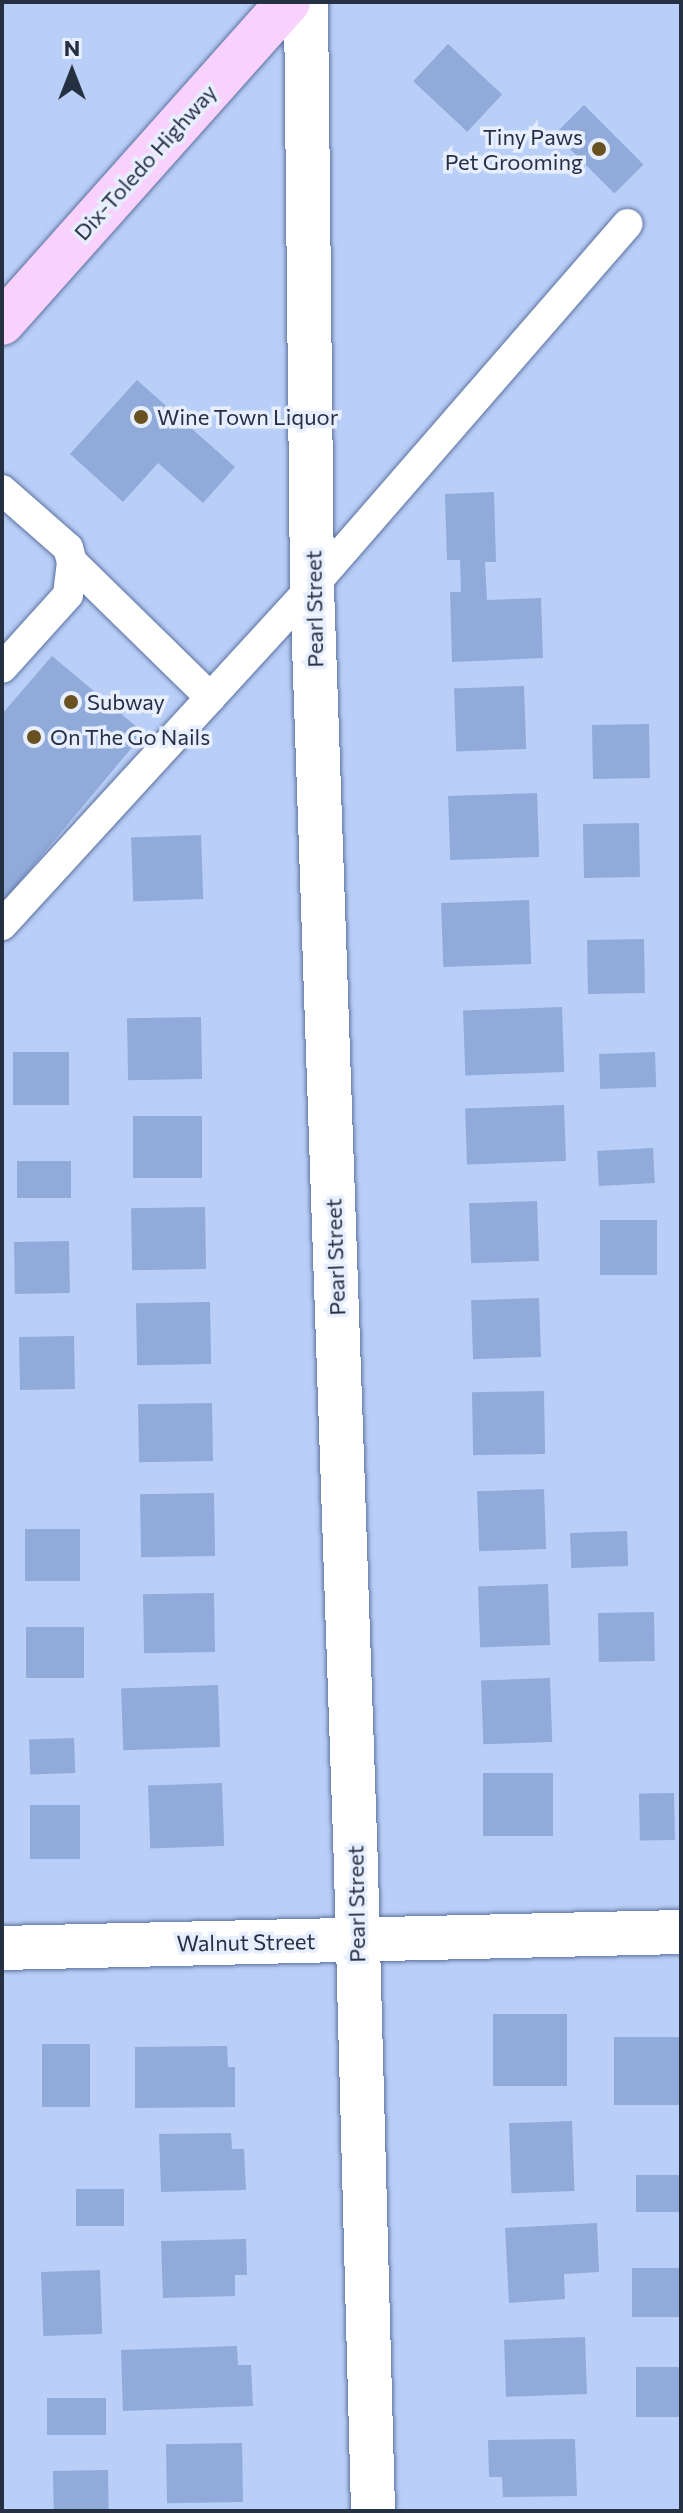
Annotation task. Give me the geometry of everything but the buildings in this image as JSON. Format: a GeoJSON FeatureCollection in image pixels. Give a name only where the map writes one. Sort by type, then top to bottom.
{"type":"FeatureCollection","features":[{"type":"Feature","properties":{"kind":"main road","name":"Dix-Toledo Highway"},"geometry":{"type":"LineString","coordinates":[[2,323],[288,2]]}},
{"type":"Feature","properties":{"kind":"street","name":"Pearl Street"},"geometry":{"type":"LineString","coordinates":[[306,2],[312,587],[373,2511]]}},
{"type":"Feature","properties":{"kind":"street","name":"Walnut Street"},"geometry":{"type":"LineString","coordinates":[[2,1948],[681,1932]]}},
{"type":"Feature","properties":{"kind":"lane"},"geometry":{"type":"LineString","coordinates":[[2,925],[312,587],[627,224]]}},
{"type":"Feature","properties":{"kind":"lane"},"geometry":{"type":"LineString","coordinates":[[2,490],[68,548],[72,562],[68,595],[2,668]]}},
{"type":"Feature","properties":{"kind":"lane"},"geometry":{"type":"LineString","coordinates":[[72,562],[211,698]]}},
{"type":"Feature","properties":{"kind":"place","name":"Tiny Paws Pet Grooming"},"geometry":{"type":"Point","coordinates":[599,149]}},
{"type":"Feature","properties":{"kind":"place","name":"Wine Town Liquor"},"geometry":{"type":"Point","coordinates":[141,417]}},
{"type":"Feature","properties":{"kind":"place","name":"Subway"},"geometry":{"type":"Point","coordinates":[71,702]}},
{"type":"Feature","properties":{"kind":"place","name":"On The Go Nails"},"geometry":{"type":"Point","coordinates":[34,737]}}]}
